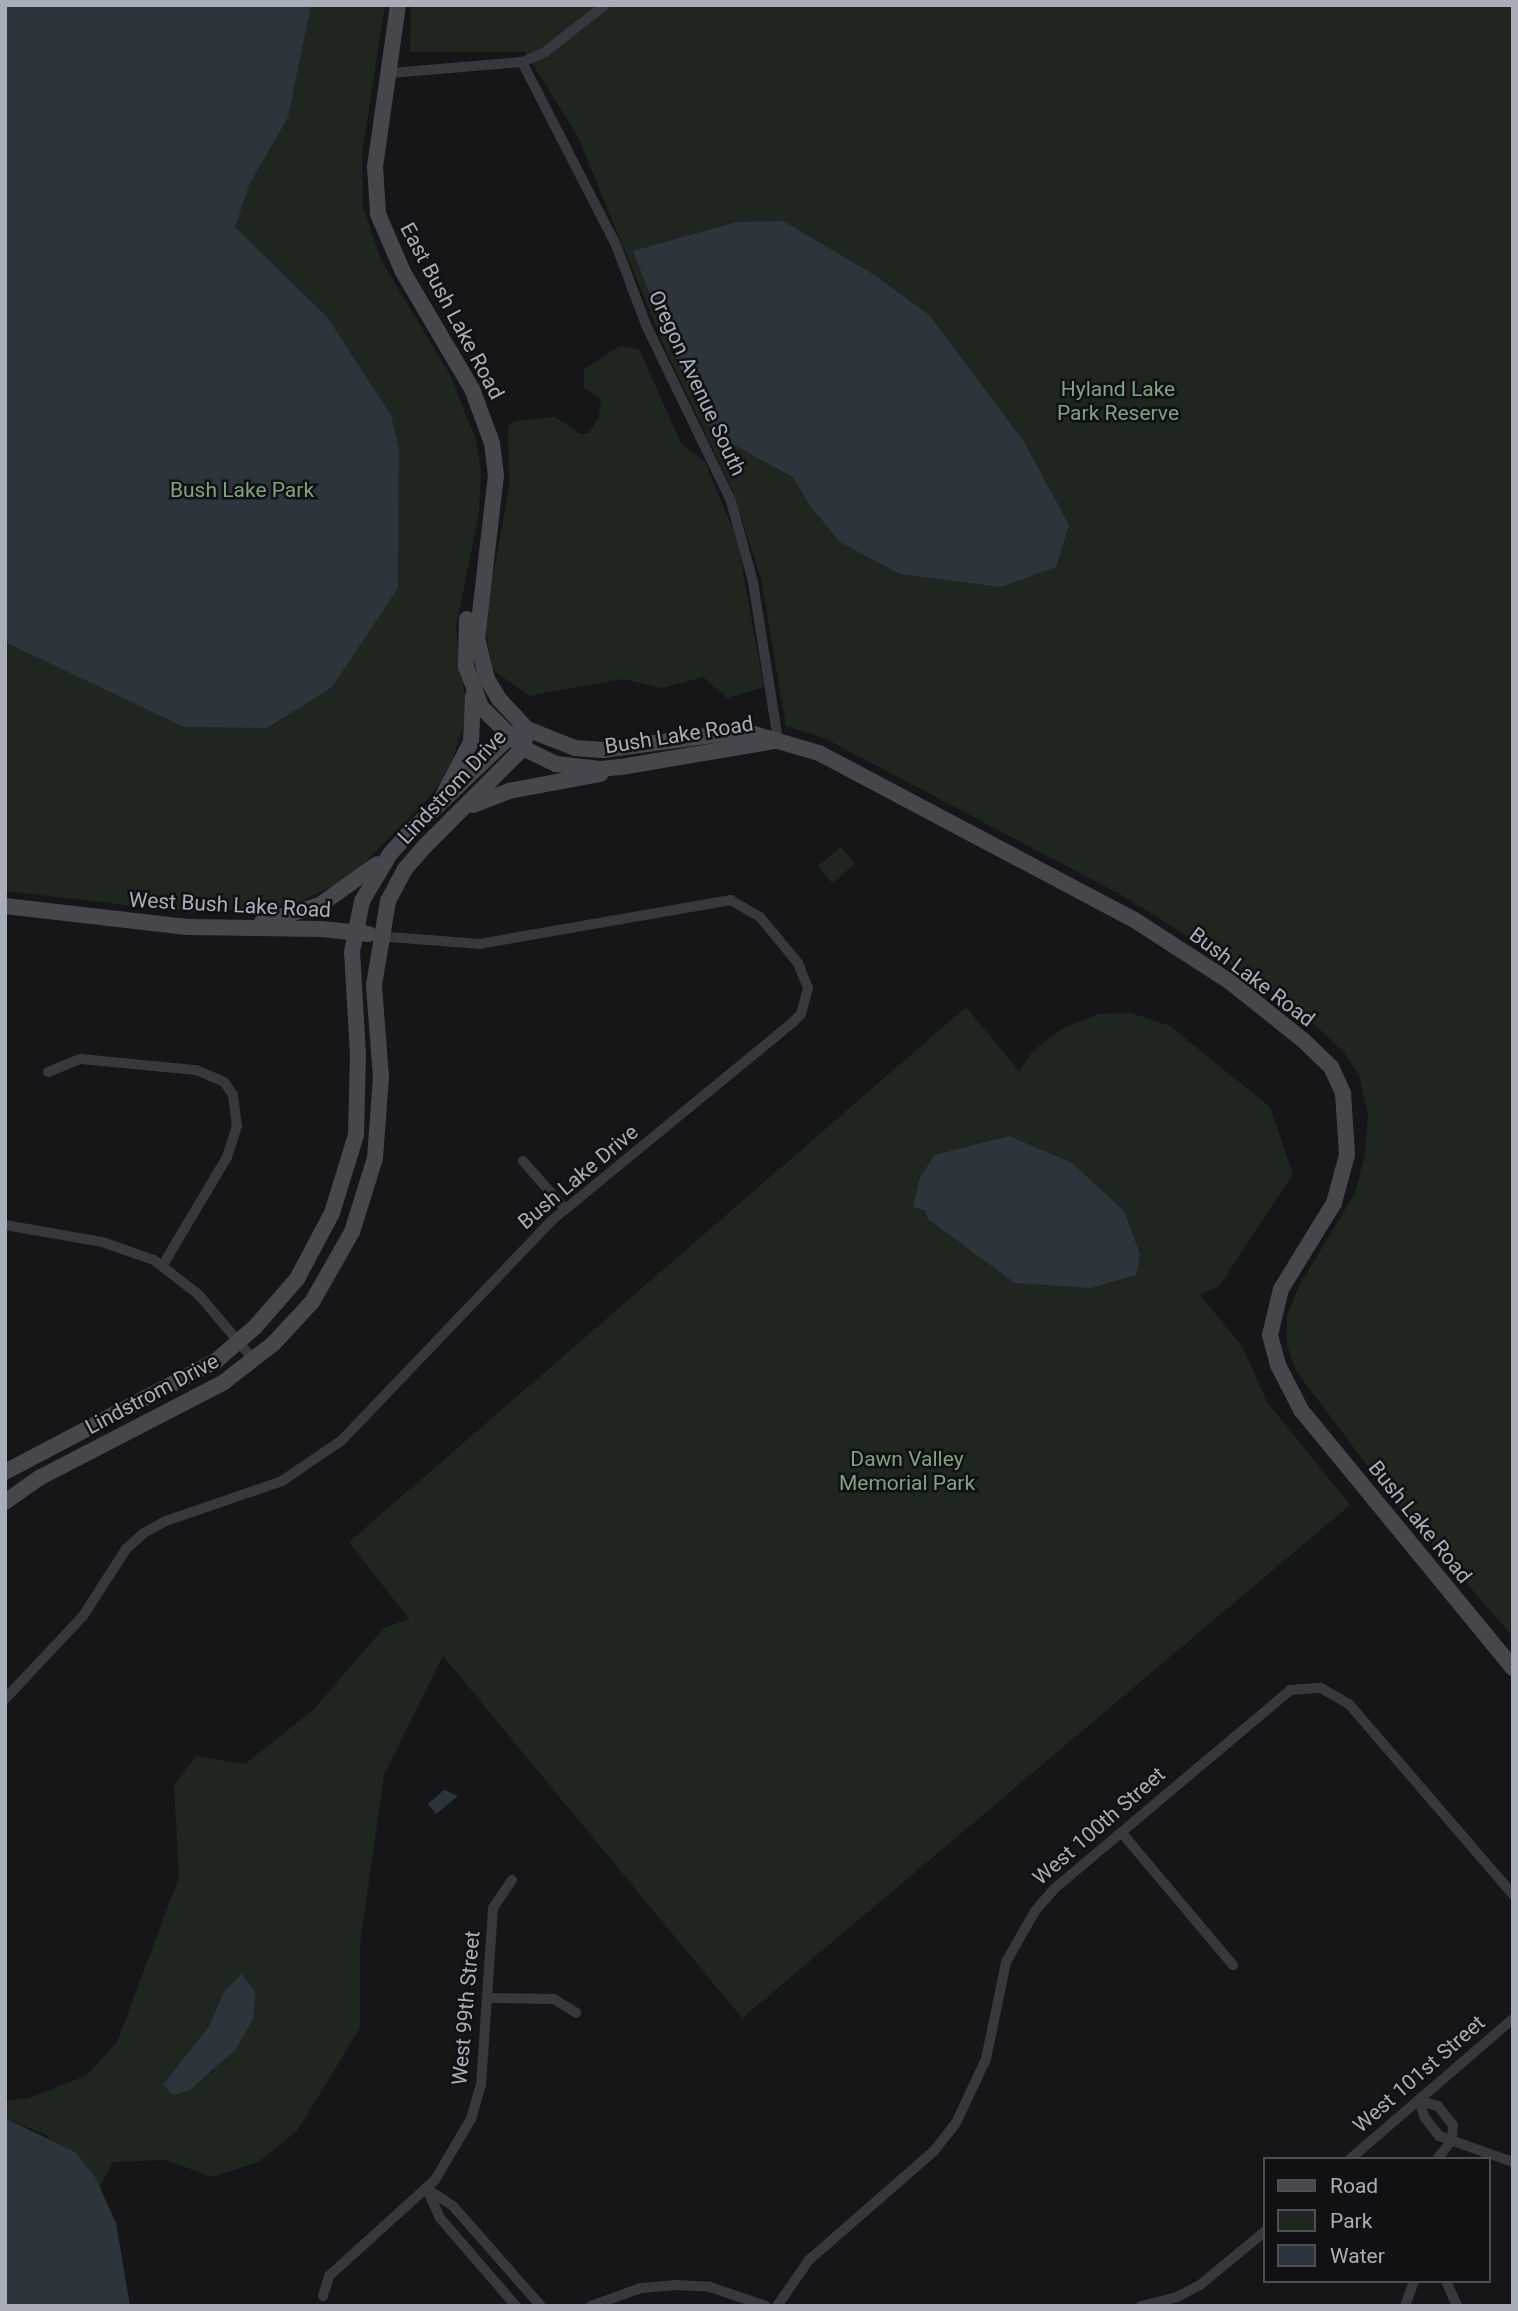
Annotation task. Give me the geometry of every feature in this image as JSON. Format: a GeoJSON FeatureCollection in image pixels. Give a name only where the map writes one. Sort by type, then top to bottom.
{"type":"FeatureCollection","features":[{"type":"Feature","properties":{"kind":"street","name":"East Bush Lake Road"},"geometry":{"type":"LineString","coordinates":[[398,5],[391,73],[375,166],[379,214],[403,272],[484,415],[496,475],[478,620],[480,657],[499,699],[527,729]]}},
{"type":"Feature","properties":{"kind":"street"},"geometry":{"type":"LineString","coordinates":[[391,73],[522,62],[545,52],[605,5]]}},
{"type":"Feature","properties":{"kind":"street","name":"Oregon Avenue South"},"geometry":{"type":"LineString","coordinates":[[522,62],[616,245],[646,325],[731,501],[753,582],[778,740]]}},
{"type":"Feature","properties":{"kind":"street","name":"East Bush Lake Road"},"geometry":{"type":"LineString","coordinates":[[485,552],[468,615],[466,666],[481,707],[510,736]]}},
{"type":"Feature","properties":{"kind":"street"},"geometry":{"type":"LineString","coordinates":[[442,799],[471,742],[472,687]]}},
{"type":"Feature","properties":{"kind":"street","name":"Bush Lake Road"},"geometry":{"type":"LineString","coordinates":[[527,729],[575,748],[603,750],[728,733],[778,740],[853,768],[1133,919],[1280,1020],[1331,1067],[1343,1093],[1347,1155],[1334,1203],[1281,1289],[1270,1335],[1278,1365],[1301,1410],[1513,1668]]}},
{"type":"Feature","properties":{"kind":"street","name":"Lindstrom Drive"},"geometry":{"type":"LineString","coordinates":[[5,1502],[39,1478],[184,1405],[253,1359],[312,1302],[352,1232],[367,1194],[382,1116],[374,985],[362,901],[390,854],[442,799],[510,736],[527,729]]}},
{"type":"Feature","properties":{"kind":"street","name":"Lindstrom Drive"},"geometry":{"type":"LineString","coordinates":[[5,1472],[54,1442],[185,1381],[240,1342],[297,1279],[316,1248],[347,1175],[358,1101],[351,986],[368,935],[405,869],[523,748],[527,729]]}},
{"type":"Feature","properties":{"kind":"street","name":"Bush Lake Road"},"geometry":{"type":"LineString","coordinates":[[510,736],[523,748],[575,768],[626,766],[778,740]]}},
{"type":"Feature","properties":{"kind":"street"},"geometry":{"type":"LineString","coordinates":[[450,820],[481,799],[626,766]]}},
{"type":"Feature","properties":{"kind":"street"},"geometry":{"type":"LineString","coordinates":[[246,927],[320,905],[345,892],[390,854]]}},
{"type":"Feature","properties":{"kind":"street","name":"Bush Lake Drive"},"geometry":{"type":"LineString","coordinates":[[5,1699],[83,1616],[127,1549],[144,1533],[166,1521],[282,1481],[342,1440],[505,1266],[565,1209],[791,1024],[801,1014],[808,988],[798,963],[760,917],[731,900],[714,899],[480,944],[368,935]]}},
{"type":"Feature","properties":{"kind":"street","name":"West Bush Lake Road"},"geometry":{"type":"LineString","coordinates":[[5,905],[141,923],[368,935]]}},
{"type":"Feature","properties":{"kind":"street"},"geometry":{"type":"LineString","coordinates":[[48,1072],[81,1059],[196,1070],[224,1082],[233,1095],[237,1126],[227,1157],[163,1265]]}},
{"type":"Feature","properties":{"kind":"street"},"geometry":{"type":"LineString","coordinates":[[523,1161],[565,1209]]}},
{"type":"Feature","properties":{"kind":"street"},"geometry":{"type":"LineString","coordinates":[[5,1225],[102,1242],[163,1265],[200,1295],[253,1359]]}},
{"type":"Feature","properties":{"kind":"street","name":"West 100th Street"},"geometry":{"type":"LineString","coordinates":[[777,2306],[809,2260],[934,2151],[956,2123],[986,2059],[999,1991],[1018,1935],[1054,1889],[1290,1690],[1321,1688],[1349,1704],[1513,1895]]}},
{"type":"Feature","properties":{"kind":"street"},"geometry":{"type":"LineString","coordinates":[[1121,1832],[1233,1965]]}},
{"type":"Feature","properties":{"kind":"street","name":"West 99th Street"},"geometry":{"type":"LineString","coordinates":[[323,2296],[329,2276],[427,2189],[456,2151],[471,2119],[481,2085],[493,1908],[512,1880]]}},
{"type":"Feature","properties":{"kind":"street"},"geometry":{"type":"LineString","coordinates":[[489,1998],[554,1999],[576,2013]]}},
{"type":"Feature","properties":{"kind":"street","name":"West 101st Street"},"geometry":{"type":"LineString","coordinates":[[1352,2157],[1513,2019]]}},
{"type":"Feature","properties":{"kind":"street"},"geometry":{"type":"LineString","coordinates":[[1419,2100],[1424,2118],[1439,2136],[1513,2162]]}},
{"type":"Feature","properties":{"kind":"street"},"geometry":{"type":"LineString","coordinates":[[1419,2100],[1437,2106],[1454,2125],[1452,2140],[1439,2157]]}},
{"type":"Feature","properties":{"kind":"street"},"geometry":{"type":"LineString","coordinates":[[427,2189],[440,2218],[516,2306]]}},
{"type":"Feature","properties":{"kind":"street"},"geometry":{"type":"LineString","coordinates":[[427,2189],[453,2206],[541,2306]]}},
{"type":"Feature","properties":{"kind":"street"},"geometry":{"type":"LineString","coordinates":[[1141,2306],[1177,2297],[1199,2285],[1262,2234]]}},
{"type":"Feature","properties":{"kind":"street"},"geometry":{"type":"LineString","coordinates":[[1405,2306],[1413,2283]]}},
{"type":"Feature","properties":{"kind":"street"},"geometry":{"type":"LineString","coordinates":[[1447,2283],[1457,2306]]}},
{"type":"Feature","properties":{"kind":"street"},"geometry":{"type":"LineString","coordinates":[[591,2306],[641,2288],[676,2285],[710,2287],[766,2306]]}},
{"type":"Feature","properties":{"kind":"green space","name":"Bush Lake Park"},"geometry":{"type":"Polygon","coordinates":[[[5,5],[385,5],[362,154],[363,207],[381,260],[449,373],[476,440],[481,471],[479,513],[456,627],[467,713],[448,774],[425,802],[349,878],[295,904],[196,913],[5,891],[5,5]]]}},
{"type":"Feature","properties":{"kind":"green space","name":"Hyland Lake Park Reserve"},"geometry":{"type":"Polygon","coordinates":[[[411,5],[1513,5],[1513,1637],[1382,1485],[1296,1371],[1287,1345],[1287,1315],[1299,1286],[1355,1193],[1365,1155],[1368,1115],[1359,1075],[1344,1052],[1291,1003],[1127,898],[824,738],[786,726],[761,579],[732,489],[667,353],[578,137],[525,52],[410,52],[411,5]]]}},
{"type":"Feature","properties":{"kind":"green space"},"geometry":{"type":"Polygon","coordinates":[[[620,346],[639,349],[681,443],[705,462],[737,539],[764,687],[727,698],[703,677],[662,688],[623,679],[529,696],[493,670],[484,626],[509,487],[508,427],[514,421],[555,417],[580,434],[589,433],[599,417],[601,399],[584,388],[584,369],[620,346]]]}},
{"type":"Feature","properties":{"kind":"green space"},"geometry":{"type":"Polygon","coordinates":[[[841,847],[855,864],[832,883],[818,866],[841,847]]]}},
{"type":"Feature","properties":{"kind":"green space","name":"Dawn Valley Memorial Park"},"geometry":{"type":"Polygon","coordinates":[[[966,1007],[1019,1071],[1033,1051],[1063,1028],[1098,1014],[1131,1013],[1170,1026],[1270,1107],[1293,1174],[1220,1285],[1200,1295],[1242,1346],[1267,1402],[1350,1505],[742,2018],[443,1656],[384,1775],[360,1943],[360,2028],[297,2131],[257,2163],[211,2177],[167,2160],[113,2162],[100,2187],[46,2135],[5,2118],[5,2101],[29,2098],[86,2076],[117,2042],[179,1877],[174,1786],[196,1756],[245,1764],[312,1711],[384,1628],[409,1619],[349,1542],[966,1007]],[[225,1990],[209,2026],[179,2065],[213,2073],[225,1990]]]}},
{"type":"Feature","properties":{"kind":"water","name":"Bush Lake Park"},"geometry":{"type":"Polygon","coordinates":[[[5,5],[311,5],[288,117],[249,185],[235,227],[327,317],[391,415],[399,450],[398,588],[332,687],[267,728],[184,727],[5,642],[5,5]]]}},
{"type":"Feature","properties":{"kind":"water"},"geometry":{"type":"Polygon","coordinates":[[[783,221],[876,276],[930,316],[1024,442],[1069,525],[1056,567],[1001,587],[900,574],[840,542],[811,507],[793,477],[714,434],[675,358],[633,251],[737,222],[783,221]]]}},
{"type":"Feature","properties":{"kind":"water"},"geometry":{"type":"Polygon","coordinates":[[[1009,1136],[1072,1163],[1124,1211],[1140,1254],[1136,1275],[1091,1288],[1015,1283],[928,1219],[925,1210],[913,1207],[920,1177],[935,1155],[1009,1136]]]}},
{"type":"Feature","properties":{"kind":"water"},"geometry":{"type":"Polygon","coordinates":[[[444,1790],[458,1796],[436,1814],[428,1804],[444,1790]]]}},
{"type":"Feature","properties":{"kind":"water"},"geometry":{"type":"Polygon","coordinates":[[[242,1974],[255,1992],[254,2017],[236,2049],[190,2090],[173,2095],[163,2085],[209,2026],[225,1990],[242,1974]]]}},
{"type":"Feature","properties":{"kind":"water"},"geometry":{"type":"Polygon","coordinates":[[[5,2118],[75,2152],[95,2177],[116,2223],[130,2306],[5,2306],[5,2118]]]}}]}
